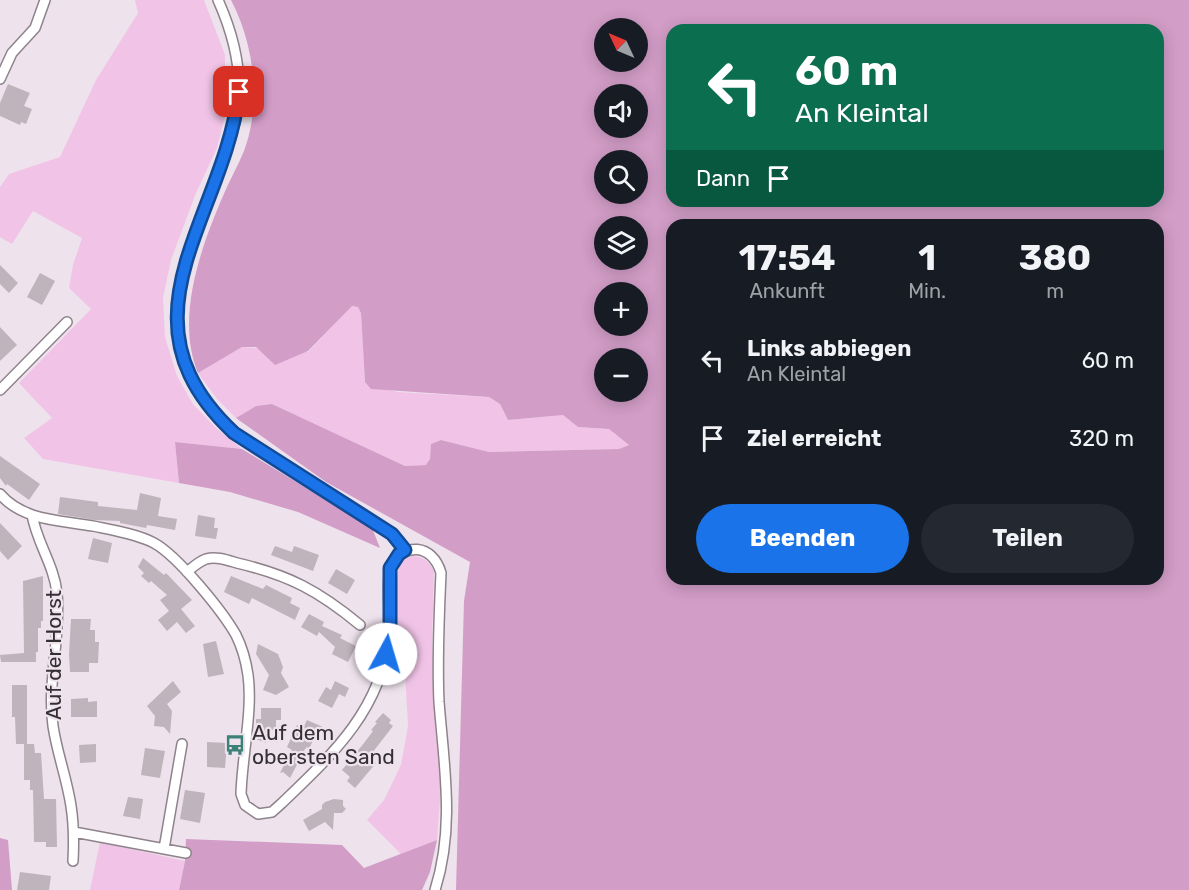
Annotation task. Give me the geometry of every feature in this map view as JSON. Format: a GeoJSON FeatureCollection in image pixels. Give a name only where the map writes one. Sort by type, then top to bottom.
{"type":"FeatureCollection","features":[{"type":"Feature","properties":{"kind":"street"},"geometry":{"type":"LineString","coordinates":[[0,79],[12,53],[35,28],[45,0]]}},
{"type":"Feature","properties":{"kind":"street"},"geometry":{"type":"LineString","coordinates":[[218,0],[232,38],[239,92],[234,126],[182,275],[177,328],[185,366],[195,387],[215,415],[234,433],[392,534],[405,550]]}},
{"type":"Feature","properties":{"kind":"street"},"geometry":{"type":"LineString","coordinates":[[0,390],[67,322]]}},
{"type":"Feature","properties":{"kind":"street"},"geometry":{"type":"LineString","coordinates":[[0,494],[12,505],[32,515],[94,526],[145,539],[160,547],[187,572],[227,621],[241,647],[249,689],[241,794],[245,805],[250,810],[264,815],[272,812],[302,784],[363,716],[379,682],[386,654],[390,623],[390,568],[399,554],[405,550],[419,550],[431,554],[441,573],[438,661],[448,809],[445,848],[435,890]]}},
{"type":"Feature","properties":{"kind":"street","name":"Auf der Horst"},"geometry":{"type":"LineString","coordinates":[[32,515],[56,586],[58,610],[52,668],[51,708],[71,806],[74,832],[73,861]]}},
{"type":"Feature","properties":{"kind":"street"},"geometry":{"type":"LineString","coordinates":[[187,572],[198,562],[208,558],[220,558],[261,568],[303,584],[360,625]]}},
{"type":"Feature","properties":{"kind":"street"},"geometry":{"type":"LineString","coordinates":[[164,849],[182,744]]}},
{"type":"Feature","properties":{"kind":"street"},"geometry":{"type":"LineString","coordinates":[[74,832],[186,853]]}},
{"type":"Feature","properties":{"kind":"shaded area"},"geometry":{"type":"Polygon","coordinates":[[[135,0],[204,0],[225,55],[225,116],[217,148],[196,193],[171,260],[163,298],[165,337],[177,376],[193,404],[216,428],[242,449],[175,442],[179,483],[43,459],[24,438],[52,418],[19,383],[91,309],[69,288],[73,265],[82,238],[33,211],[12,244],[0,237],[0,187],[9,174],[60,157],[96,80],[138,13],[135,0]]]}},
{"type":"Feature","properties":{"kind":"shaded area"},"geometry":{"type":"Polygon","coordinates":[[[231,0],[1189,0],[1189,890],[456,890],[464,601],[470,562],[326,482],[236,418],[256,406],[272,404],[405,466],[426,465],[430,459],[431,444],[441,440],[489,452],[619,449],[629,445],[609,429],[578,427],[563,415],[508,420],[500,404],[489,397],[371,389],[365,382],[361,313],[358,307],[352,306],[308,351],[275,365],[256,347],[242,347],[198,373],[189,329],[190,306],[199,260],[225,190],[250,133],[254,94],[250,54],[239,17],[231,0]]]}},
{"type":"Feature","properties":{"kind":"shaded area"},"geometry":{"type":"Polygon","coordinates":[[[351,306],[358,307],[361,313],[365,382],[397,392],[489,397],[500,404],[508,420],[563,415],[578,427],[609,429],[629,445],[619,449],[489,452],[441,440],[431,444],[430,459],[426,465],[405,466],[272,404],[256,406],[236,418],[217,399],[198,373],[242,347],[308,352],[351,306]]]}},
{"type":"Feature","properties":{"kind":"shaded area"},"geometry":{"type":"Polygon","coordinates":[[[175,442],[242,449],[372,528],[380,548],[298,512],[230,492],[179,483],[175,442]]]}},
{"type":"Feature","properties":{"kind":"shaded area"},"geometry":{"type":"Polygon","coordinates":[[[413,556],[426,560],[434,571],[432,641],[435,724],[441,786],[437,840],[401,854],[367,820],[384,800],[401,765],[408,726],[405,672],[395,657],[397,580],[400,565],[405,559],[413,556]]]}},
{"type":"Feature","properties":{"kind":"shaded area"},"geometry":{"type":"Polygon","coordinates":[[[0,838],[8,840],[12,890],[0,890],[0,838]]]}},
{"type":"Feature","properties":{"kind":"shaded area"},"geometry":{"type":"Polygon","coordinates":[[[186,839],[342,845],[364,868],[437,840],[430,872],[422,890],[179,890],[185,861],[186,839]]]}},
{"type":"Feature","properties":{"kind":"shaded area"},"geometry":{"type":"Polygon","coordinates":[[[100,842],[185,861],[179,890],[90,890],[100,842]]]}},
{"type":"Feature","properties":{"kind":"building"},"geometry":{"type":"Polygon","coordinates":[[[8,84],[30,93],[24,106],[32,109],[26,124],[21,122],[20,125],[0,116],[0,103],[8,84]]]}},
{"type":"Feature","properties":{"kind":"building"},"geometry":{"type":"Polygon","coordinates":[[[0,265],[18,283],[9,293],[0,284],[0,265]]]}},
{"type":"Feature","properties":{"kind":"building"},"geometry":{"type":"Polygon","coordinates":[[[40,273],[55,281],[42,305],[27,297],[40,273]]]}},
{"type":"Feature","properties":{"kind":"building"},"geometry":{"type":"Polygon","coordinates":[[[0,327],[17,345],[0,361],[0,327]]]}},
{"type":"Feature","properties":{"kind":"building"},"geometry":{"type":"Polygon","coordinates":[[[0,456],[40,484],[29,500],[7,484],[6,486],[0,478],[0,456]]]}},
{"type":"Feature","properties":{"kind":"building"},"geometry":{"type":"Polygon","coordinates":[[[140,493],[161,498],[158,516],[177,519],[175,530],[147,525],[146,528],[120,523],[120,521],[95,520],[58,514],[60,497],[98,502],[98,506],[137,510],[140,493]]]}},
{"type":"Feature","properties":{"kind":"building"},"geometry":{"type":"Polygon","coordinates":[[[198,515],[215,518],[214,528],[218,528],[216,539],[195,536],[198,515]]]}},
{"type":"Feature","properties":{"kind":"building"},"geometry":{"type":"Polygon","coordinates":[[[0,523],[22,546],[8,560],[0,551],[0,523]]]}},
{"type":"Feature","properties":{"kind":"building"},"geometry":{"type":"Polygon","coordinates":[[[93,538],[112,543],[108,563],[88,559],[93,538]]]}},
{"type":"Feature","properties":{"kind":"building"},"geometry":{"type":"Polygon","coordinates":[[[275,546],[292,552],[294,546],[319,555],[313,571],[271,555],[275,546]]]}},
{"type":"Feature","properties":{"kind":"building"},"geometry":{"type":"Polygon","coordinates":[[[143,558],[164,575],[166,573],[192,600],[181,609],[195,626],[186,633],[177,622],[167,631],[158,620],[169,611],[160,600],[167,595],[151,581],[149,583],[141,576],[144,573],[138,567],[143,558]]]}},
{"type":"Feature","properties":{"kind":"building"},"geometry":{"type":"Polygon","coordinates":[[[336,569],[355,580],[347,594],[328,583],[336,569]]]}},
{"type":"Feature","properties":{"kind":"building"},"geometry":{"type":"Polygon","coordinates":[[[43,576],[43,621],[41,621],[41,628],[38,628],[36,662],[1,662],[0,655],[24,653],[23,581],[43,576]]]}},
{"type":"Feature","properties":{"kind":"building"},"geometry":{"type":"Polygon","coordinates":[[[231,576],[263,589],[266,585],[292,598],[290,603],[300,608],[295,620],[252,598],[249,604],[224,592],[231,576]]]}},
{"type":"Feature","properties":{"kind":"building"},"geometry":{"type":"Polygon","coordinates":[[[309,614],[324,622],[322,626],[342,635],[340,638],[356,646],[348,662],[332,654],[335,647],[319,632],[317,636],[301,627],[309,614]]]}},
{"type":"Feature","properties":{"kind":"building"},"geometry":{"type":"Polygon","coordinates":[[[71,619],[91,619],[90,630],[95,630],[95,642],[99,642],[98,663],[89,663],[89,672],[70,672],[71,619]]]}},
{"type":"Feature","properties":{"kind":"building"},"geometry":{"type":"Polygon","coordinates":[[[216,641],[224,674],[208,677],[203,644],[216,641]]]}},
{"type":"Feature","properties":{"kind":"building"},"geometry":{"type":"Polygon","coordinates":[[[258,644],[278,654],[283,667],[281,673],[289,687],[276,695],[263,690],[269,675],[256,654],[258,644]]]}},
{"type":"Feature","properties":{"kind":"building"},"geometry":{"type":"Polygon","coordinates":[[[173,681],[181,692],[167,704],[172,711],[170,734],[164,727],[154,726],[155,716],[147,706],[173,681]]]}},
{"type":"Feature","properties":{"kind":"building"},"geometry":{"type":"Polygon","coordinates":[[[335,681],[349,688],[345,697],[339,694],[332,708],[318,701],[326,687],[331,690],[335,681]]]}},
{"type":"Feature","properties":{"kind":"building"},"geometry":{"type":"Polygon","coordinates":[[[12,685],[27,685],[27,744],[34,744],[35,753],[41,753],[44,799],[56,799],[57,847],[46,847],[46,842],[34,842],[33,790],[30,790],[30,780],[24,780],[24,744],[16,744],[15,717],[12,717],[12,685]]]}},
{"type":"Feature","properties":{"kind":"building"},"geometry":{"type":"Polygon","coordinates":[[[88,698],[88,702],[97,701],[97,717],[71,717],[71,699],[88,698]]]}},
{"type":"Feature","properties":{"kind":"building"},"geometry":{"type":"Polygon","coordinates":[[[261,708],[281,708],[281,720],[276,720],[276,730],[266,730],[266,743],[256,739],[256,719],[261,719],[261,708]]]}},
{"type":"Feature","properties":{"kind":"building"},"geometry":{"type":"Polygon","coordinates":[[[383,713],[391,720],[389,723],[393,726],[369,757],[376,763],[355,788],[347,781],[350,777],[342,770],[373,731],[371,730],[377,723],[375,722],[383,713]]]}},
{"type":"Feature","properties":{"kind":"building"},"geometry":{"type":"Polygon","coordinates":[[[307,720],[323,727],[318,738],[315,736],[309,749],[307,747],[299,756],[301,757],[290,778],[283,772],[280,773],[292,750],[287,747],[297,725],[303,728],[307,720]]]}},
{"type":"Feature","properties":{"kind":"building"},"geometry":{"type":"Polygon","coordinates":[[[207,742],[227,743],[225,768],[207,767],[207,742]]]}},
{"type":"Feature","properties":{"kind":"building"},"geometry":{"type":"Polygon","coordinates":[[[96,744],[96,762],[80,763],[79,745],[96,744]]]}},
{"type":"Feature","properties":{"kind":"building"},"geometry":{"type":"Polygon","coordinates":[[[145,748],[165,751],[160,778],[141,775],[145,748]]]}},
{"type":"Feature","properties":{"kind":"building"},"geometry":{"type":"Polygon","coordinates":[[[185,790],[205,793],[200,823],[180,819],[185,790]]]}},
{"type":"Feature","properties":{"kind":"building"},"geometry":{"type":"Polygon","coordinates":[[[128,797],[143,799],[140,819],[123,816],[128,797]]]}},
{"type":"Feature","properties":{"kind":"building"},"geometry":{"type":"Polygon","coordinates":[[[334,799],[343,800],[343,806],[346,809],[342,813],[334,813],[333,830],[325,822],[309,831],[303,820],[322,809],[325,802],[334,799]]]}},
{"type":"Feature","properties":{"kind":"building"},"geometry":{"type":"Polygon","coordinates":[[[20,872],[51,876],[49,890],[17,890],[20,872]]]}},
{"type":"Feature","properties":{"kind":"place","name":"Auf dem obersten Sand"},"geometry":{"type":"Point","coordinates":[235,745]}},
{"type":"Feature","properties":{"kind":"route"},"geometry":{"type":"LineString","coordinates":[[239,92],[234,126],[182,275],[177,328],[185,366],[195,387],[215,415],[234,433],[392,534],[405,550],[393,560],[388,577],[390,623],[386,654]]}}]}
